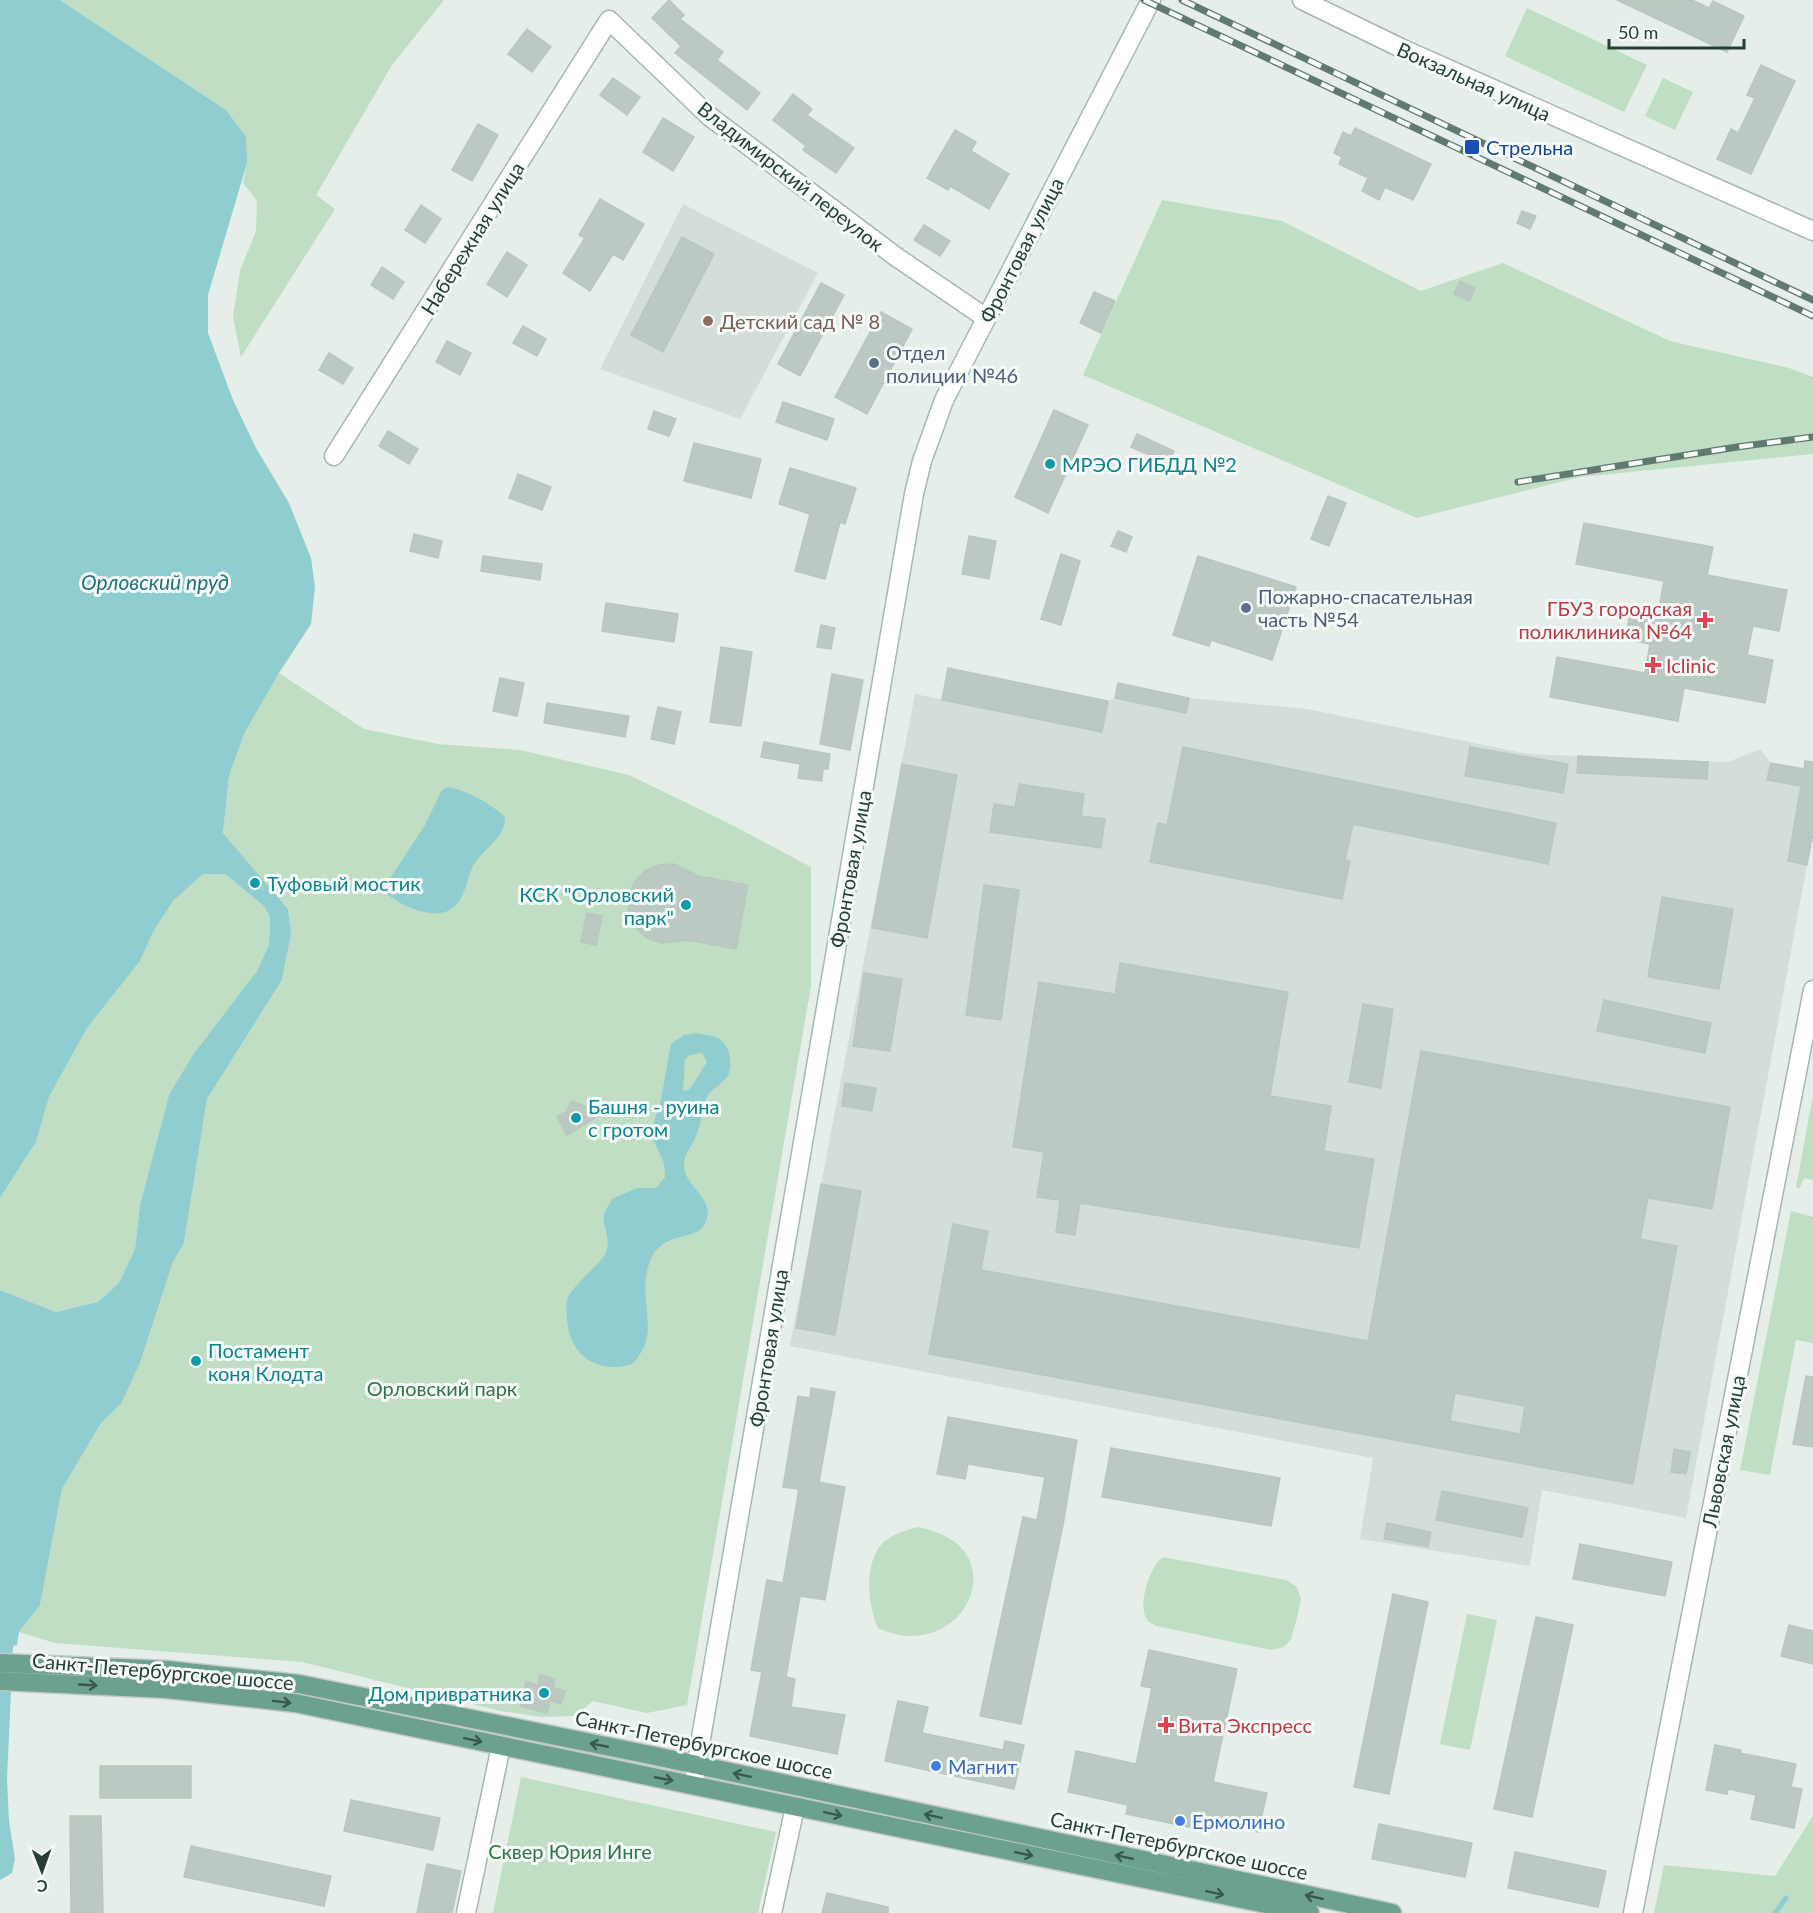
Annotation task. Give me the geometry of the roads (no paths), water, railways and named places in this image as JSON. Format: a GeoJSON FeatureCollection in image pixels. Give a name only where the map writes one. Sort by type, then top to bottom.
{"type":"FeatureCollection","features":[{"type":"Feature","properties":{"kind":"main road","name":"Санкт-Петербургское шоссе"},"geometry":{"type":"LineString","coordinates":[[0,1663],[30,1673],[285,1702],[375,1718],[1310,1913]]}},
{"type":"Feature","properties":{"kind":"main road","name":"Санкт-Петербургское шоссе"},"geometry":{"type":"LineString","coordinates":[[0,1681],[30,1673],[222,1673],[300,1684],[697,1765],[1392,1913]]}},
{"type":"Feature","properties":{"kind":"street","name":"Фронтовая улица"},"geometry":{"type":"LineString","coordinates":[[693,1785],[914,494],[922,461],[944,400],[1151,0]]}},
{"type":"Feature","properties":{"kind":"street","name":"Вокзальная улица"},"geometry":{"type":"LineString","coordinates":[[1302,0],[1403,49],[1813,231]]}},
{"type":"Feature","properties":{"kind":"street","name":"Владимирский переулок"},"geometry":{"type":"LineString","coordinates":[[609,20],[709,116],[895,256],[986,318]]}},
{"type":"Feature","properties":{"kind":"street","name":"Набережная улица"},"geometry":{"type":"LineString","coordinates":[[334,456],[609,20]]}},
{"type":"Feature","properties":{"kind":"street","name":"Львовская улица"},"geometry":{"type":"LineString","coordinates":[[1634,1913],[1813,990]]}},
{"type":"Feature","properties":{"kind":"street"},"geometry":{"type":"LineString","coordinates":[[466,1913],[501,1746]]}},
{"type":"Feature","properties":{"kind":"street"},"geometry":{"type":"LineString","coordinates":[[772,1913],[795,1806]]}},
{"type":"Feature","properties":{"kind":"water","name":"Орловский пруд"},"geometry":{"type":"Polygon","coordinates":[[[0,0],[60,0],[226,110],[246,137],[247,163],[208,295],[208,333],[233,400],[256,448],[289,503],[311,558],[315,587],[311,624],[279,673],[244,734],[229,776],[223,833],[288,909],[291,934],[282,980],[207,1099],[184,1243],[173,1262],[140,1363],[121,1404],[101,1423],[62,1489],[40,1605],[19,1632],[17,1645],[13,1646],[7,1780],[9,1821],[15,1859],[12,1873],[0,1880],[0,1290],[56,1312],[98,1302],[119,1283],[135,1249],[140,1205],[169,1095],[193,1055],[257,971],[269,945],[270,917],[264,906],[225,874],[203,874],[173,901],[153,932],[140,961],[87,1028],[49,1097],[36,1142],[0,1198],[0,0]]]}},
{"type":"Feature","properties":{"kind":"water"},"geometry":{"type":"Polygon","coordinates":[[[448,787],[478,798],[493,807],[505,817],[504,825],[498,837],[473,866],[457,904],[450,910],[431,913],[400,903],[385,892],[387,883],[425,825],[442,790],[448,787]]]}},
{"type":"Feature","properties":{"kind":"water"},"geometry":{"type":"Polygon","coordinates":[[[696,1033],[718,1038],[726,1045],[731,1063],[729,1074],[707,1097],[698,1131],[684,1161],[685,1173],[704,1201],[707,1216],[700,1230],[670,1241],[655,1251],[646,1276],[648,1328],[646,1340],[632,1364],[619,1367],[596,1364],[578,1351],[572,1341],[568,1329],[568,1298],[604,1257],[608,1242],[604,1216],[612,1199],[637,1188],[656,1188],[665,1177],[664,1163],[654,1141],[653,1126],[661,1100],[671,1044],[684,1035],[696,1033]],[[702,1053],[690,1055],[685,1059],[683,1091],[690,1089],[707,1062],[702,1053]]]}},
{"type":"Feature","properties":{"kind":"waterway"},"geometry":{"type":"LineString","coordinates":[[1775,1913],[1786,1898]]}},
{"type":"Feature","properties":{"kind":"railway"},"geometry":{"type":"LineString","coordinates":[[1144,0],[1813,316]]}},
{"type":"Feature","properties":{"kind":"railway"},"geometry":{"type":"LineString","coordinates":[[1182,0],[1813,300]]}},
{"type":"Feature","properties":{"kind":"railway"},"geometry":{"type":"LineString","coordinates":[[1518,482],[1813,437]]}},
{"type":"Feature","properties":{"kind":"place","name":"Стрельна"},"geometry":{"type":"Point","coordinates":[1472,147]}},
{"type":"Feature","properties":{"kind":"place","name":"Детский сад № 8"},"geometry":{"type":"Point","coordinates":[708,321]}},
{"type":"Feature","properties":{"kind":"place","name":"Отдел полиции №46"},"geometry":{"type":"Point","coordinates":[874,363]}},
{"type":"Feature","properties":{"kind":"place","name":"МРЭО ГИБДД №2"},"geometry":{"type":"Point","coordinates":[1050,464]}},
{"type":"Feature","properties":{"kind":"place","name":"Пожарно-спасательная часть №54"},"geometry":{"type":"Point","coordinates":[1246,608]}},
{"type":"Feature","properties":{"kind":"place","name":"ГБУЗ городская поликлиника №64"},"geometry":{"type":"Point","coordinates":[1705,620]}},
{"type":"Feature","properties":{"kind":"place","name":"Iclinic"},"geometry":{"type":"Point","coordinates":[1653,665]}},
{"type":"Feature","properties":{"kind":"place","name":"Туфовый мостик"},"geometry":{"type":"Point","coordinates":[255,883]}},
{"type":"Feature","properties":{"kind":"place","name":"КСК \"Орловский парк\""},"geometry":{"type":"Point","coordinates":[686,905]}},
{"type":"Feature","properties":{"kind":"place","name":"Башня - руина с гротом"},"geometry":{"type":"Point","coordinates":[576,1118]}},
{"type":"Feature","properties":{"kind":"place","name":"Постамент коня Клодта"},"geometry":{"type":"Point","coordinates":[196,1361]}},
{"type":"Feature","properties":{"kind":"place","name":"Дом привратника"},"geometry":{"type":"Point","coordinates":[544,1693]}},
{"type":"Feature","properties":{"kind":"place","name":"Вита Экспресс"},"geometry":{"type":"Point","coordinates":[1166,1725]}},
{"type":"Feature","properties":{"kind":"place","name":"Магнит"},"geometry":{"type":"Point","coordinates":[936,1766]}},
{"type":"Feature","properties":{"kind":"place","name":"Ермолино"},"geometry":{"type":"Point","coordinates":[1180,1821]}},
{"type":"Feature","properties":{"kind":"park label","name":"Орловский парк"},"geometry":{"type":"Point","coordinates":[442,1388]}},
{"type":"Feature","properties":{"kind":"park label","name":"Сквер Юрия Инге"},"geometry":{"type":"Point","coordinates":[570,1851]}}]}
